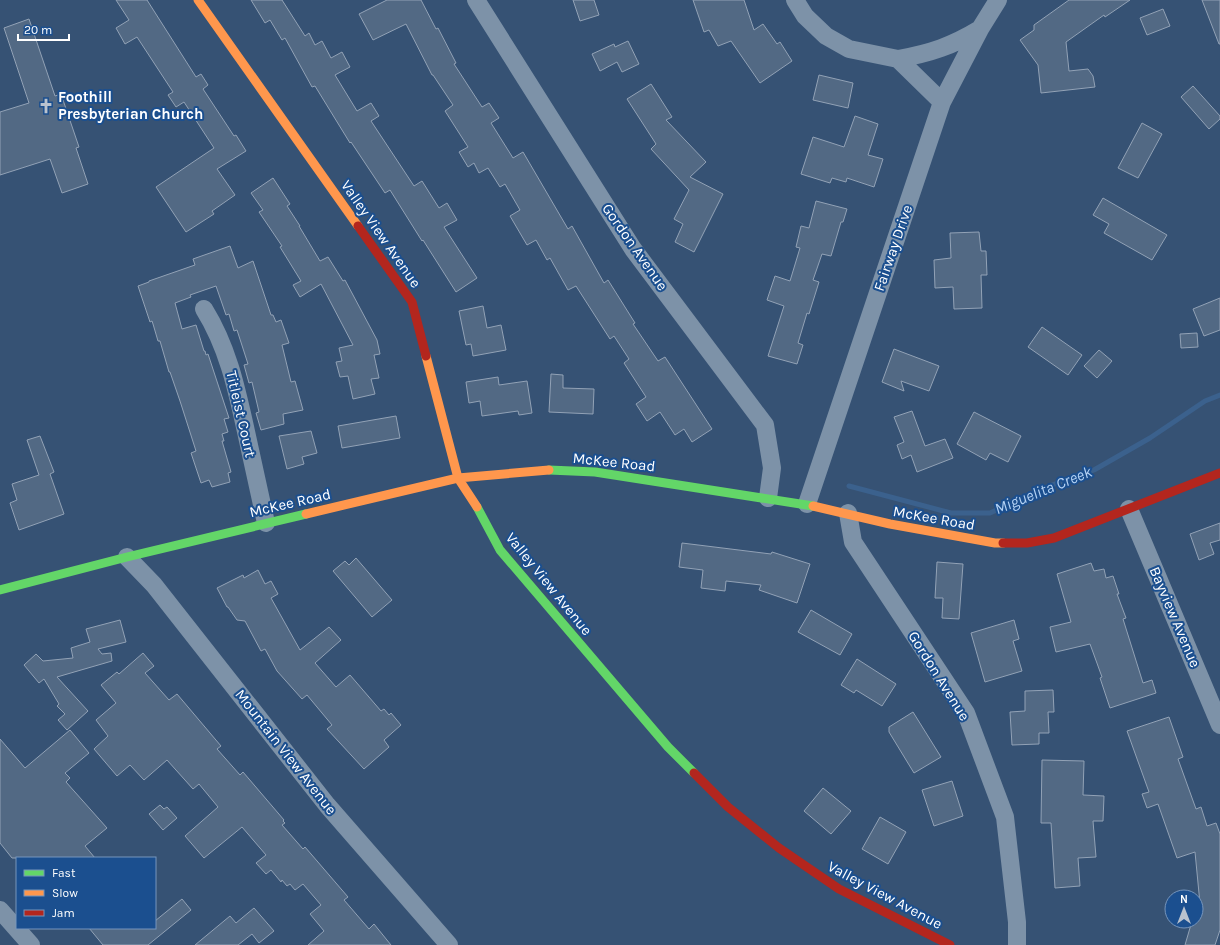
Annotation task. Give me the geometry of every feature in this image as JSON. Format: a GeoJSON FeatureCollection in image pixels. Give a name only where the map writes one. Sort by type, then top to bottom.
{"type":"FeatureCollection","features":[{"type":"Feature","properties":{"kind":"street","name":"Valley View Avenue"},"geometry":{"type":"LineString","coordinates":[[198,0],[412,302],[458,478],[500,550],[668,747],[728,807],[779,848],[839,889],[950,945]]}},
{"type":"Feature","properties":{"kind":"street","name":"Gordon Avenue"},"geometry":{"type":"LineString","coordinates":[[476,0],[633,249],[764,425],[772,468],[768,498]]}},
{"type":"Feature","properties":{"kind":"street"},"geometry":{"type":"LineString","coordinates":[[795,0],[805,16],[826,36],[849,49],[898,59],[934,51],[959,41],[980,29]]}},
{"type":"Feature","properties":{"kind":"street","name":"Fairway Drive"},"geometry":{"type":"LineString","coordinates":[[806,504],[942,102],[980,29],[998,0]]}},
{"type":"Feature","properties":{"kind":"street"},"geometry":{"type":"LineString","coordinates":[[898,59],[942,102]]}},
{"type":"Feature","properties":{"kind":"street","name":"Titleist Court"},"geometry":{"type":"LineString","coordinates":[[204,309],[215,327],[225,350],[234,379],[266,523]]}},
{"type":"Feature","properties":{"kind":"street","name":"McKee Road"},"geometry":{"type":"LineString","coordinates":[[0,590],[266,523],[458,478],[541,470],[595,472],[806,504],[890,524],[995,543],[1027,543],[1054,538],[1220,473]]}},
{"type":"Feature","properties":{"kind":"street","name":"Bayview Avenue"},"geometry":{"type":"LineString","coordinates":[[1129,509],[1220,725]]}},
{"type":"Feature","properties":{"kind":"street","name":"Gordon Avenue"},"geometry":{"type":"LineString","coordinates":[[848,513],[853,542],[966,713],[1004,817],[1017,922],[1017,945]]}},
{"type":"Feature","properties":{"kind":"street","name":"Mountain View Avenue"},"geometry":{"type":"LineString","coordinates":[[127,557],[154,584],[327,805],[449,945]]}},
{"type":"Feature","properties":{"kind":"street"},"geometry":{"type":"LineString","coordinates":[[0,910],[16,928]]}},
{"type":"Feature","properties":{"kind":"street"},"geometry":{"type":"LineString","coordinates":[[17,929],[31,945]]}},
{"type":"Feature","properties":{"kind":"building"},"geometry":{"type":"Polygon","coordinates":[[[116,0],[147,0],[196,77],[201,74],[208,85],[203,89],[234,136],[236,135],[246,151],[217,169],[235,195],[212,211],[214,214],[186,232],[156,187],[214,148],[184,102],[176,107],[168,95],[173,92],[137,37],[125,44],[116,28],[129,20],[116,0]]]}},
{"type":"Feature","properties":{"kind":"building"},"geometry":{"type":"Polygon","coordinates":[[[251,0],[282,0],[305,36],[309,33],[315,45],[322,41],[331,58],[342,52],[350,67],[335,75],[357,111],[371,103],[379,116],[371,121],[414,186],[422,181],[439,208],[447,203],[457,220],[444,227],[477,278],[456,292],[390,190],[385,193],[351,142],[350,143],[315,86],[312,87],[285,38],[282,40],[270,20],[265,23],[251,0]]]}},
{"type":"Feature","properties":{"kind":"building"},"geometry":{"type":"Polygon","coordinates":[[[387,0],[421,0],[436,29],[438,28],[456,63],[454,64],[482,107],[489,103],[499,118],[491,123],[513,158],[523,152],[568,229],[572,226],[604,283],[608,280],[635,323],[633,324],[658,361],[665,357],[712,429],[692,442],[684,429],[675,435],[660,412],[647,421],[636,404],[646,397],[624,363],[629,359],[614,336],[610,339],[576,286],[568,290],[550,258],[547,260],[536,240],[527,245],[510,216],[520,210],[505,184],[500,187],[488,168],[479,173],[474,163],[468,167],[459,152],[468,147],[445,111],[453,105],[432,75],[406,24],[373,40],[359,14],[387,0]]]}},
{"type":"Feature","properties":{"kind":"building"},"geometry":{"type":"Polygon","coordinates":[[[573,0],[594,0],[599,15],[580,21],[573,0]]]}},
{"type":"Feature","properties":{"kind":"building"},"geometry":{"type":"Polygon","coordinates":[[[693,0],[744,0],[754,30],[763,24],[777,44],[780,42],[792,61],[760,83],[731,41],[718,46],[709,30],[704,32],[693,0]]]}},
{"type":"Feature","properties":{"kind":"building"},"geometry":{"type":"Polygon","coordinates":[[[1069,0],[1130,0],[1105,17],[1104,15],[1066,42],[1069,71],[1088,69],[1093,76],[1095,87],[1041,93],[1038,65],[1020,40],[1034,30],[1034,25],[1069,0]]]}},
{"type":"Feature","properties":{"kind":"building"},"geometry":{"type":"Polygon","coordinates":[[[1202,0],[1220,0],[1220,44],[1219,44],[1202,0]]]}},
{"type":"Feature","properties":{"kind":"building"},"geometry":{"type":"Polygon","coordinates":[[[1163,9],[1170,26],[1147,35],[1140,18],[1163,9]]]}},
{"type":"Feature","properties":{"kind":"building","name":"Foothill Presbyterian Church"},"geometry":{"type":"Polygon","coordinates":[[[29,19],[55,96],[61,94],[79,147],[76,148],[88,184],[62,193],[50,159],[0,175],[0,112],[29,103],[4,28],[29,19]]]}},
{"type":"Feature","properties":{"kind":"building"},"geometry":{"type":"Polygon","coordinates":[[[628,41],[639,64],[622,72],[617,62],[600,71],[592,54],[614,44],[615,47],[628,41]]]}},
{"type":"Feature","properties":{"kind":"building"},"geometry":{"type":"Polygon","coordinates":[[[819,75],[853,83],[848,108],[813,100],[819,75]]]}},
{"type":"Feature","properties":{"kind":"building"},"geometry":{"type":"Polygon","coordinates":[[[651,84],[672,117],[666,120],[706,162],[690,177],[723,194],[694,252],[675,242],[683,224],[674,219],[689,190],[651,149],[656,144],[627,99],[651,84]]]}},
{"type":"Feature","properties":{"kind":"building"},"geometry":{"type":"Polygon","coordinates":[[[1193,86],[1220,116],[1220,119],[1209,129],[1181,97],[1193,86]]]}},
{"type":"Feature","properties":{"kind":"building"},"geometry":{"type":"Polygon","coordinates":[[[855,116],[878,124],[868,155],[883,159],[874,187],[847,178],[846,182],[832,178],[830,183],[801,174],[813,137],[844,147],[855,116]]]}},
{"type":"Feature","properties":{"kind":"building"},"geometry":{"type":"Polygon","coordinates":[[[1142,123],[1162,134],[1138,178],[1118,168],[1142,123]]]}},
{"type":"Feature","properties":{"kind":"building"},"geometry":{"type":"Polygon","coordinates":[[[273,178],[290,204],[287,206],[320,261],[328,257],[343,281],[345,280],[377,340],[380,354],[374,355],[379,378],[371,379],[375,394],[353,399],[348,376],[340,377],[336,362],[342,361],[339,348],[353,345],[321,284],[300,297],[293,285],[301,281],[280,247],[282,246],[259,212],[263,210],[251,193],[273,178]]]}},
{"type":"Feature","properties":{"kind":"building"},"geometry":{"type":"Polygon","coordinates":[[[1103,198],[1167,235],[1152,260],[1104,233],[1109,224],[1093,215],[1103,198]]]}},
{"type":"Feature","properties":{"kind":"building"},"geometry":{"type":"Polygon","coordinates":[[[816,201],[847,209],[843,222],[841,222],[831,256],[822,254],[813,280],[819,282],[809,314],[807,313],[798,343],[803,345],[797,364],[768,356],[784,306],[767,300],[775,276],[790,281],[800,248],[796,247],[801,226],[809,228],[816,201]]]}},
{"type":"Feature","properties":{"kind":"building"},"geometry":{"type":"Polygon","coordinates":[[[979,232],[981,251],[986,251],[987,275],[981,275],[982,308],[954,309],[953,287],[935,288],[934,260],[951,258],[950,233],[979,232]]]}},
{"type":"Feature","properties":{"kind":"building"},"geometry":{"type":"Polygon","coordinates":[[[230,246],[238,268],[253,261],[271,315],[273,315],[276,322],[281,320],[289,343],[282,345],[291,382],[295,381],[303,410],[283,414],[284,424],[261,430],[256,413],[259,412],[252,382],[249,383],[244,365],[248,364],[237,330],[234,331],[229,314],[226,315],[216,286],[190,295],[191,297],[175,303],[182,329],[196,325],[204,351],[206,355],[208,354],[229,418],[224,419],[228,432],[222,434],[224,441],[222,441],[231,472],[228,473],[230,482],[212,487],[209,480],[201,483],[191,453],[196,451],[160,341],[158,341],[152,321],[150,322],[138,286],[195,265],[193,259],[230,246]]]}},
{"type":"Feature","properties":{"kind":"building"},"geometry":{"type":"Polygon","coordinates":[[[1220,298],[1220,330],[1204,336],[1193,309],[1220,298]]]}},
{"type":"Feature","properties":{"kind":"building"},"geometry":{"type":"Polygon","coordinates":[[[483,306],[487,328],[501,325],[506,350],[473,356],[471,344],[466,345],[459,311],[483,306]]]}},
{"type":"Feature","properties":{"kind":"building"},"geometry":{"type":"Polygon","coordinates":[[[1042,327],[1082,355],[1068,375],[1028,347],[1042,327]]]}},
{"type":"Feature","properties":{"kind":"building"},"geometry":{"type":"Polygon","coordinates":[[[1197,333],[1198,347],[1181,348],[1180,334],[1197,333]]]}},
{"type":"Feature","properties":{"kind":"building"},"geometry":{"type":"Polygon","coordinates":[[[894,349],[939,366],[929,391],[901,381],[904,391],[882,382],[894,349]]]}},
{"type":"Feature","properties":{"kind":"building"},"geometry":{"type":"Polygon","coordinates":[[[1099,350],[1112,361],[1097,378],[1084,366],[1099,350]]]}},
{"type":"Feature","properties":{"kind":"building"},"geometry":{"type":"Polygon","coordinates":[[[551,374],[563,375],[563,388],[594,389],[593,414],[549,412],[551,374]]]}},
{"type":"Feature","properties":{"kind":"building"},"geometry":{"type":"Polygon","coordinates":[[[498,377],[499,385],[527,381],[532,413],[519,415],[518,411],[482,416],[480,401],[469,403],[466,382],[498,377]]]}},
{"type":"Feature","properties":{"kind":"building"},"geometry":{"type":"Polygon","coordinates":[[[912,411],[925,446],[945,439],[953,458],[917,472],[911,455],[902,459],[897,445],[904,442],[894,417],[912,411]]]}},
{"type":"Feature","properties":{"kind":"building"},"geometry":{"type":"Polygon","coordinates":[[[974,412],[1021,436],[1008,462],[990,453],[986,460],[957,444],[974,412]]]}},
{"type":"Feature","properties":{"kind":"building"},"geometry":{"type":"Polygon","coordinates":[[[396,416],[400,438],[342,448],[338,426],[396,416]]]}},
{"type":"Feature","properties":{"kind":"building"},"geometry":{"type":"Polygon","coordinates":[[[311,431],[317,453],[302,457],[304,464],[287,469],[279,436],[311,431]]]}},
{"type":"Feature","properties":{"kind":"building"},"geometry":{"type":"Polygon","coordinates":[[[40,436],[54,472],[50,474],[64,514],[19,530],[10,503],[17,500],[12,484],[39,475],[27,440],[40,436]]]}},
{"type":"Feature","properties":{"kind":"building"},"geometry":{"type":"Polygon","coordinates":[[[1220,523],[1220,540],[1210,543],[1214,554],[1199,560],[1190,534],[1220,523]]]}},
{"type":"Feature","properties":{"kind":"building"},"geometry":{"type":"Polygon","coordinates":[[[682,543],[771,554],[772,552],[810,564],[797,603],[759,590],[761,585],[726,581],[725,591],[701,588],[703,570],[679,567],[682,543]]]}},
{"type":"Feature","properties":{"kind":"building"},"geometry":{"type":"Polygon","coordinates":[[[356,558],[392,600],[372,617],[333,571],[345,561],[349,565],[356,558]]]}},
{"type":"Feature","properties":{"kind":"building"},"geometry":{"type":"Polygon","coordinates":[[[937,562],[963,564],[959,619],[942,618],[943,598],[935,598],[937,562]]]}},
{"type":"Feature","properties":{"kind":"building"},"geometry":{"type":"Polygon","coordinates":[[[1091,563],[1094,571],[1104,569],[1106,578],[1113,576],[1119,594],[1117,594],[1126,618],[1123,619],[1143,683],[1152,680],[1156,693],[1110,708],[1100,678],[1102,677],[1090,644],[1056,652],[1050,627],[1071,622],[1057,574],[1091,563]]]}},
{"type":"Feature","properties":{"kind":"building"},"geometry":{"type":"Polygon","coordinates":[[[258,570],[265,584],[271,581],[278,594],[271,598],[300,650],[329,627],[341,640],[315,663],[336,687],[350,675],[381,711],[384,709],[389,715],[391,713],[401,725],[384,740],[389,747],[364,769],[327,729],[332,725],[307,695],[302,699],[277,671],[265,649],[261,651],[245,621],[237,620],[227,607],[217,588],[243,575],[244,578],[258,570]]]}},
{"type":"Feature","properties":{"kind":"building"},"geometry":{"type":"Polygon","coordinates":[[[811,610],[852,634],[840,655],[798,632],[811,610]]]}},
{"type":"Feature","properties":{"kind":"building"},"geometry":{"type":"Polygon","coordinates":[[[120,620],[126,642],[98,649],[102,654],[111,653],[112,661],[57,677],[88,711],[67,730],[58,720],[65,714],[57,706],[59,704],[44,679],[39,683],[24,665],[36,654],[43,661],[73,658],[71,648],[90,642],[86,629],[120,620]]]}},
{"type":"Feature","properties":{"kind":"building"},"geometry":{"type":"Polygon","coordinates":[[[1014,620],[1019,639],[1013,641],[1022,671],[985,682],[971,633],[1014,620]]]}},
{"type":"Feature","properties":{"kind":"building"},"geometry":{"type":"Polygon","coordinates":[[[143,653],[154,666],[145,673],[169,700],[177,694],[221,746],[217,749],[240,775],[243,772],[284,820],[283,821],[285,823],[282,825],[303,849],[305,847],[348,897],[344,900],[369,929],[374,924],[391,945],[308,945],[324,931],[310,914],[321,905],[303,884],[295,890],[290,884],[287,886],[282,880],[281,882],[271,870],[266,874],[256,863],[266,855],[242,827],[204,858],[185,836],[218,807],[199,784],[193,789],[167,760],[144,780],[130,765],[117,776],[94,749],[108,736],[96,720],[116,703],[101,685],[117,672],[119,674],[143,653]]]}},
{"type":"Feature","properties":{"kind":"building"},"geometry":{"type":"Polygon","coordinates":[[[857,659],[896,684],[882,706],[856,690],[854,693],[841,685],[857,659]]]}},
{"type":"Feature","properties":{"kind":"building"},"geometry":{"type":"Polygon","coordinates":[[[1053,690],[1054,712],[1048,712],[1049,733],[1039,733],[1039,744],[1012,745],[1010,712],[1025,711],[1025,691],[1053,690]]]}},
{"type":"Feature","properties":{"kind":"building"},"geometry":{"type":"Polygon","coordinates":[[[913,712],[941,757],[914,773],[889,732],[889,727],[913,712]]]}},
{"type":"Feature","properties":{"kind":"building"},"geometry":{"type":"Polygon","coordinates":[[[1169,717],[1183,757],[1178,759],[1196,809],[1201,807],[1207,826],[1216,823],[1220,834],[1220,930],[1215,945],[1185,945],[1190,929],[1204,929],[1204,889],[1199,889],[1195,852],[1177,858],[1158,804],[1147,808],[1142,794],[1149,792],[1127,731],[1169,717]]]}},
{"type":"Feature","properties":{"kind":"building"},"geometry":{"type":"Polygon","coordinates":[[[70,730],[89,753],[65,773],[70,778],[66,782],[107,828],[85,846],[94,857],[12,858],[0,843],[0,739],[25,768],[70,730]]]}},
{"type":"Feature","properties":{"kind":"building"},"geometry":{"type":"Polygon","coordinates":[[[1042,760],[1084,761],[1083,795],[1104,796],[1103,821],[1093,821],[1096,857],[1078,858],[1080,886],[1055,888],[1051,823],[1041,823],[1042,760]]]}},
{"type":"Feature","properties":{"kind":"building"},"geometry":{"type":"Polygon","coordinates":[[[952,781],[963,816],[934,826],[922,790],[952,781]]]}},
{"type":"Feature","properties":{"kind":"building"},"geometry":{"type":"Polygon","coordinates":[[[823,788],[851,811],[831,834],[804,811],[823,788]]]}},
{"type":"Feature","properties":{"kind":"building"},"geometry":{"type":"Polygon","coordinates":[[[160,805],[164,809],[167,807],[177,818],[163,830],[149,814],[160,805]]]}},
{"type":"Feature","properties":{"kind":"building"},"geometry":{"type":"Polygon","coordinates":[[[880,817],[906,832],[888,864],[862,849],[880,817]]]}},
{"type":"Feature","properties":{"kind":"building"},"geometry":{"type":"Polygon","coordinates":[[[182,899],[191,910],[148,945],[103,945],[90,929],[156,929],[156,920],[182,899]]]}},
{"type":"Feature","properties":{"kind":"building"},"geometry":{"type":"Polygon","coordinates":[[[254,908],[274,931],[259,943],[252,934],[238,945],[195,945],[230,916],[236,923],[254,908]]]}},
{"type":"Feature","properties":{"kind":"waterway","name":"Miguelita Creek"},"geometry":{"type":"LineString","coordinates":[[849,486],[951,513],[990,513],[1052,485],[1094,470],[1150,438],[1205,401],[1220,395]]}},
{"type":"Feature","properties":{"kind":"traffic: fast"},"geometry":{"type":"LineString","coordinates":[[549,470],[595,472],[813,506]]}},
{"type":"Feature","properties":{"kind":"traffic: fast"},"geometry":{"type":"LineString","coordinates":[[477,507],[500,550],[668,747],[694,773]]}},
{"type":"Feature","properties":{"kind":"traffic: fast"},"geometry":{"type":"LineString","coordinates":[[0,590],[127,557],[306,514]]}},
{"type":"Feature","properties":{"kind":"traffic: slow"},"geometry":{"type":"LineString","coordinates":[[198,0],[358,226]]}},
{"type":"Feature","properties":{"kind":"traffic: slow"},"geometry":{"type":"LineString","coordinates":[[426,356],[458,478],[477,507]]}},
{"type":"Feature","properties":{"kind":"traffic: slow"},"geometry":{"type":"LineString","coordinates":[[306,514],[458,478],[549,470]]}},
{"type":"Feature","properties":{"kind":"traffic: slow"},"geometry":{"type":"LineString","coordinates":[[813,506],[890,524],[995,543],[1003,543]]}},
{"type":"Feature","properties":{"kind":"traffic: jam"},"geometry":{"type":"LineString","coordinates":[[358,226],[412,302],[426,356]]}},
{"type":"Feature","properties":{"kind":"traffic: jam"},"geometry":{"type":"LineString","coordinates":[[1003,543],[1027,543],[1054,538],[1220,473]]}},
{"type":"Feature","properties":{"kind":"traffic: jam"},"geometry":{"type":"LineString","coordinates":[[694,773],[728,807],[779,848],[839,889],[950,945]]}},
{"type":"Feature","properties":{"kind":"place","name":"Foothill Presbyterian Church"},"geometry":{"type":"Point","coordinates":[46,106]}}]}
